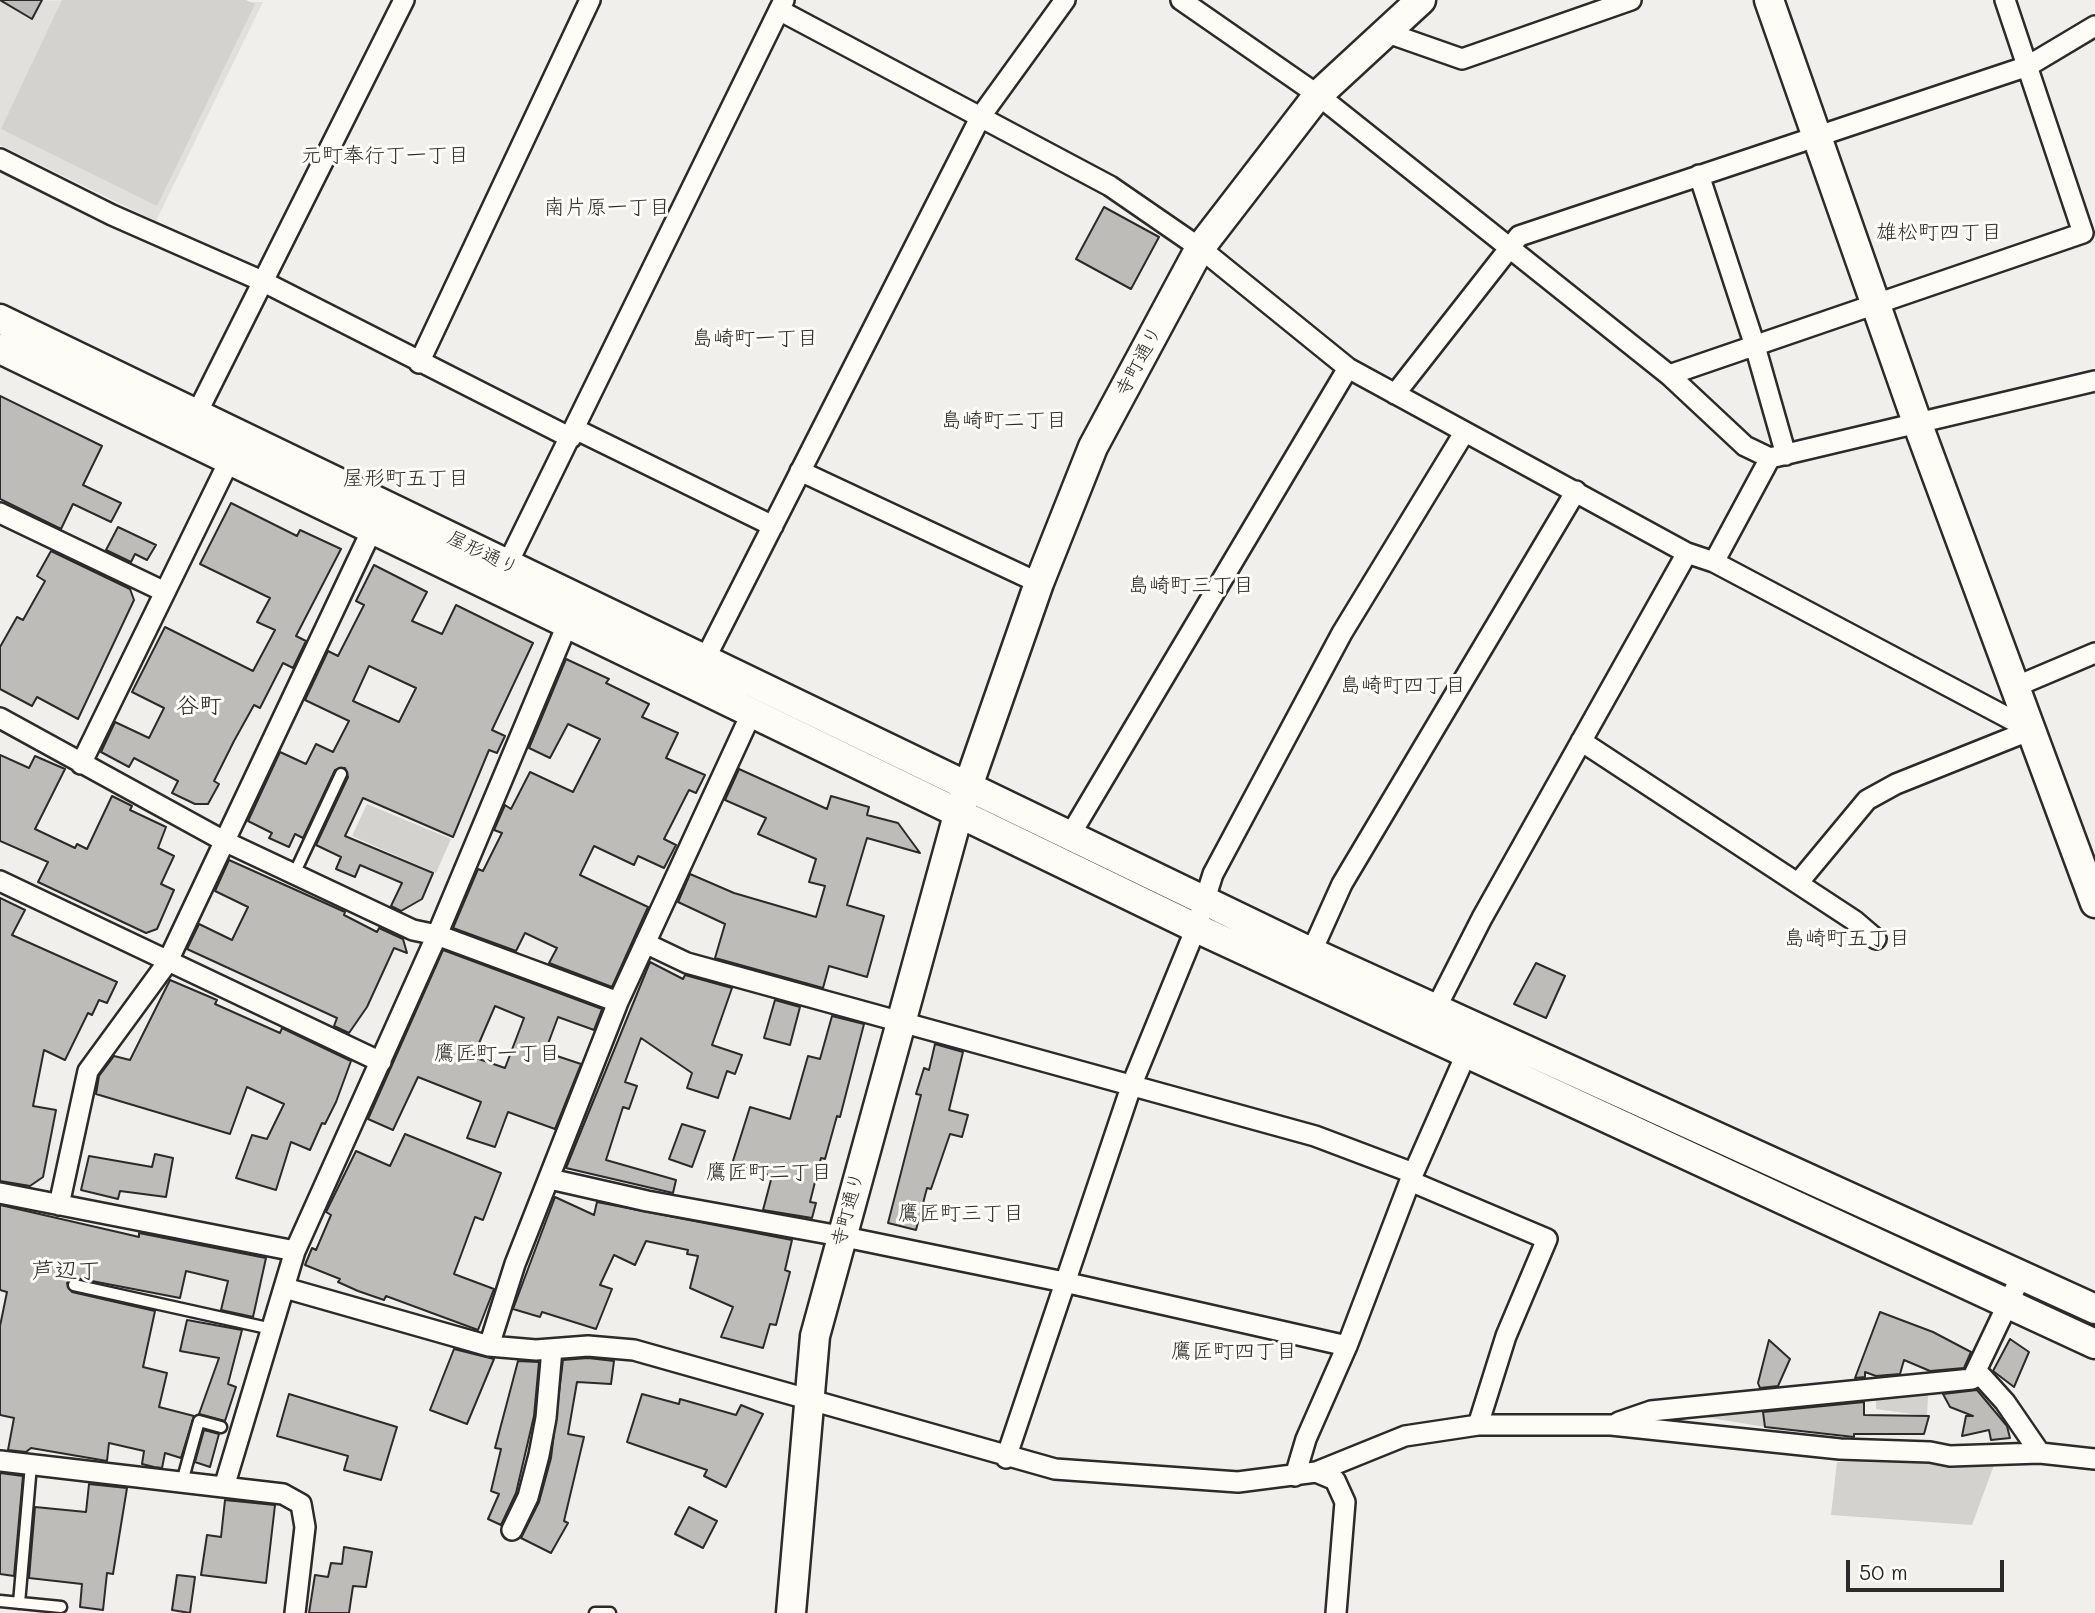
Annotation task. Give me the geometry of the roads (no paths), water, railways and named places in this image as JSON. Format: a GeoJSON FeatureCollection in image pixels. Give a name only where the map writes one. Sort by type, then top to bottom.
{"type":"FeatureCollection","features":[{"type":"Feature","properties":{"kind":"street"},"geometry":{"type":"LineString","coordinates":[[190,426],[404,0]]}},
{"type":"Feature","properties":{"kind":"street"},"geometry":{"type":"LineString","coordinates":[[419,363],[590,0]]}},
{"type":"Feature","properties":{"kind":"street"},"geometry":{"type":"LineString","coordinates":[[705,661],[981,116],[1065,0]]}},
{"type":"Feature","properties":{"kind":"street"},"geometry":{"type":"LineString","coordinates":[[1181,0],[1318,95],[1668,375],[1745,446],[1778,456],[2095,381]]}},
{"type":"Feature","properties":{"kind":"street","name":"寺町通り"},"geometry":{"type":"LineString","coordinates":[[791,1613],[815,1336],[840,1236],[958,815],[1039,583],[1093,447],[1200,248],[1318,95],[1422,0]]}},
{"type":"Feature","properties":{"kind":"street"},"geometry":{"type":"LineString","coordinates":[[1385,32],[1462,59],[1631,0]]}},
{"type":"Feature","properties":{"kind":"street"},"geometry":{"type":"LineString","coordinates":[[1769,0],[1819,134],[1918,425],[2017,686],[2095,903]]}},
{"type":"Feature","properties":{"kind":"street"},"geometry":{"type":"LineString","coordinates":[[1668,375],[2083,233],[2005,0]]}},
{"type":"Feature","properties":{"kind":"street"},"geometry":{"type":"LineString","coordinates":[[500,577],[781,5],[1110,186],[1200,248],[1348,368],[1687,553],[1714,562],[2031,730]]}},
{"type":"Feature","properties":{"kind":"street"},"geometry":{"type":"LineString","coordinates":[[1395,394],[1519,236],[2028,66],[2095,26]]}},
{"type":"Feature","properties":{"kind":"street"},"geometry":{"type":"LineString","coordinates":[[0,159],[112,215],[262,281],[419,363],[773,526]]}},
{"type":"Feature","properties":{"kind":"street"},"geometry":{"type":"LineString","coordinates":[[1699,175],[1755,346],[1778,456],[1714,562]]}},
{"type":"Feature","properties":{"kind":"street","name":"屋形通り"},"geometry":{"type":"LineString","coordinates":[[0,319],[190,426]]}},
{"type":"Feature","properties":{"kind":"street","name":"屋形通り"},"geometry":{"type":"LineString","coordinates":[[0,349],[190,426],[500,577],[705,661],[1203,901],[1306,965]]}},
{"type":"Feature","properties":{"kind":"street"},"geometry":{"type":"LineString","coordinates":[[1069,837],[1348,368]]}},
{"type":"Feature","properties":{"kind":"street"},"geometry":{"type":"LineString","coordinates":[[1006,1458],[1063,1282],[1132,1084],[1196,928],[1213,874],[1335,645],[1464,433]]}},
{"type":"Feature","properties":{"kind":"street"},"geometry":{"type":"LineString","coordinates":[[80,764],[236,448]]}},
{"type":"Feature","properties":{"kind":"street"},"geometry":{"type":"LineString","coordinates":[[800,471],[1039,583]]}},
{"type":"Feature","properties":{"kind":"street"},"geometry":{"type":"LineString","coordinates":[[1576,491],[1342,884],[1306,965],[1471,1041],[2022,1274],[2095,1309]]}},
{"type":"Feature","properties":{"kind":"street"},"geometry":{"type":"LineString","coordinates":[[0,513],[165,593]]}},
{"type":"Feature","properties":{"kind":"street"},"geometry":{"type":"LineString","coordinates":[[59,1205],[88,1071],[167,963],[378,518]]}},
{"type":"Feature","properties":{"kind":"street"},"geometry":{"type":"LineString","coordinates":[[1429,1022],[1482,918],[1687,553]]}},
{"type":"Feature","properties":{"kind":"street","name":"屋形通り"},"geometry":{"type":"LineString","coordinates":[[500,577],[567,625],[958,815],[1196,928],[1306,965]]}},
{"type":"Feature","properties":{"kind":"street"},"geometry":{"type":"LineString","coordinates":[[224,1488],[295,1251],[437,935],[567,625]]}},
{"type":"Feature","properties":{"kind":"street"},"geometry":{"type":"LineString","coordinates":[[2017,686],[2095,653]]}},
{"type":"Feature","properties":{"kind":"street"},"geometry":{"type":"LineString","coordinates":[[489,1346],[515,1264],[618,1002],[751,714]]}},
{"type":"Feature","properties":{"kind":"street"},"geometry":{"type":"LineString","coordinates":[[0,718],[224,841],[295,872],[413,930],[437,935],[618,1002]]}},
{"type":"Feature","properties":{"kind":"street"},"geometry":{"type":"LineString","coordinates":[[1798,883],[1867,800],[1896,784],[2031,730]]}},
{"type":"Feature","properties":{"kind":"street"},"geometry":{"type":"LineString","coordinates":[[1581,741],[1856,921],[1876,939]]}},
{"type":"Feature","properties":{"kind":"street"},"geometry":{"type":"LineString","coordinates":[[0,881],[167,963],[381,1062]]}},
{"type":"Feature","properties":{"kind":"street"},"geometry":{"type":"LineString","coordinates":[[645,943],[687,963],[1315,1136],[1547,1239],[1506,1336],[1478,1425]]}},
{"type":"Feature","properties":{"kind":"street"},"geometry":{"type":"LineString","coordinates":[[1295,1476],[1306,1439],[1347,1346],[1412,1177],[1471,1041]]}},
{"type":"Feature","properties":{"kind":"street"},"geometry":{"type":"LineString","coordinates":[[1471,1041],[2008,1305],[2095,1343]]}},
{"type":"Feature","properties":{"kind":"street"},"geometry":{"type":"LineString","coordinates":[[550,1179],[647,1201],[840,1236],[1063,1282],[1347,1346]]}},
{"type":"Feature","properties":{"kind":"street"},"geometry":{"type":"LineString","coordinates":[[0,1194],[295,1251]]}},
{"type":"Feature","properties":{"kind":"street"},"geometry":{"type":"LineString","coordinates":[[1611,1425],[1651,1411],[1750,1399],[1880,1390],[1972,1379],[2022,1274]]}},
{"type":"Feature","properties":{"kind":"street"},"geometry":{"type":"LineString","coordinates":[[285,1288],[489,1346],[552,1349],[588,1346],[634,1350],[1006,1458],[1055,1469],[1238,1482],[1316,1472],[1405,1436],[1478,1425],[1611,1425],[1775,1444],[1950,1456],[2040,1453],[2095,1459]]}},
{"type":"Feature","properties":{"kind":"street"},"geometry":{"type":"LineString","coordinates":[[512,1530],[528,1497],[539,1455],[547,1418],[552,1349]]}},
{"type":"Feature","properties":{"kind":"street"},"geometry":{"type":"LineString","coordinates":[[1977,1371],[2005,1402],[2040,1453]]}},
{"type":"Feature","properties":{"kind":"street"},"geometry":{"type":"LineString","coordinates":[[0,1461],[283,1494],[301,1504],[305,1527],[295,1613]]}},
{"type":"Feature","properties":{"kind":"street"},"geometry":{"type":"LineString","coordinates":[[1316,1472],[1335,1480],[1345,1502],[1336,1613]]}},
{"type":"Feature","properties":{"kind":"lane"},"geometry":{"type":"LineString","coordinates":[[295,872],[341,774]]}},
{"type":"Feature","properties":{"kind":"lane"},"geometry":{"type":"LineString","coordinates":[[74,1285],[272,1329]]}},
{"type":"Feature","properties":{"kind":"lane"},"geometry":{"type":"LineString","coordinates":[[182,1482],[199,1421],[221,1427]]}},
{"type":"Feature","properties":{"kind":"lane"},"geometry":{"type":"LineString","coordinates":[[19,1603],[32,1465]]}},
{"type":"Feature","properties":{"kind":"lane"},"geometry":{"type":"LineString","coordinates":[[0,1601],[61,1608]]}},
{"type":"Feature","properties":{"kind":"lane"},"geometry":{"type":"LineString","coordinates":[[595,1613],[610,1613]]}},
{"type":"Feature","properties":{"kind":"district","name":"元町奉行丁一丁目"},"geometry":{"type":"Point","coordinates":[385,156]}},
{"type":"Feature","properties":{"kind":"district","name":"南片原一丁目"},"geometry":{"type":"Point","coordinates":[607,208]}},
{"type":"Feature","properties":{"kind":"district","name":"雄松町四丁目"},"geometry":{"type":"Point","coordinates":[1939,233]}},
{"type":"Feature","properties":{"kind":"district","name":"島崎町一丁目"},"geometry":{"type":"Point","coordinates":[755,339]}},
{"type":"Feature","properties":{"kind":"district","name":"島崎町二丁目"},"geometry":{"type":"Point","coordinates":[1004,421]}},
{"type":"Feature","properties":{"kind":"district","name":"屋形町五丁目"},"geometry":{"type":"Point","coordinates":[406,479]}},
{"type":"Feature","properties":{"kind":"district","name":"島崎町三丁目"},"geometry":{"type":"Point","coordinates":[1191,586]}},
{"type":"Feature","properties":{"kind":"district","name":"島崎町四丁目"},"geometry":{"type":"Point","coordinates":[1403,686]}},
{"type":"Feature","properties":{"kind":"district","name":"谷町"},"geometry":{"type":"Point","coordinates":[199,706]}},
{"type":"Feature","properties":{"kind":"district","name":"島崎町五丁目"},"geometry":{"type":"Point","coordinates":[1847,939]}},
{"type":"Feature","properties":{"kind":"district","name":"鷹匠町一丁目"},"geometry":{"type":"Point","coordinates":[497,1054]}},
{"type":"Feature","properties":{"kind":"district","name":"鷹匠町二丁目"},"geometry":{"type":"Point","coordinates":[769,1173]}},
{"type":"Feature","properties":{"kind":"district","name":"鷹匠町三丁目"},"geometry":{"type":"Point","coordinates":[961,1214]}},
{"type":"Feature","properties":{"kind":"district","name":"芦辺丁"},"geometry":{"type":"Point","coordinates":[66,1271]}},
{"type":"Feature","properties":{"kind":"district","name":"鷹匠町四丁目"},"geometry":{"type":"Point","coordinates":[1234,1352]}}]}
